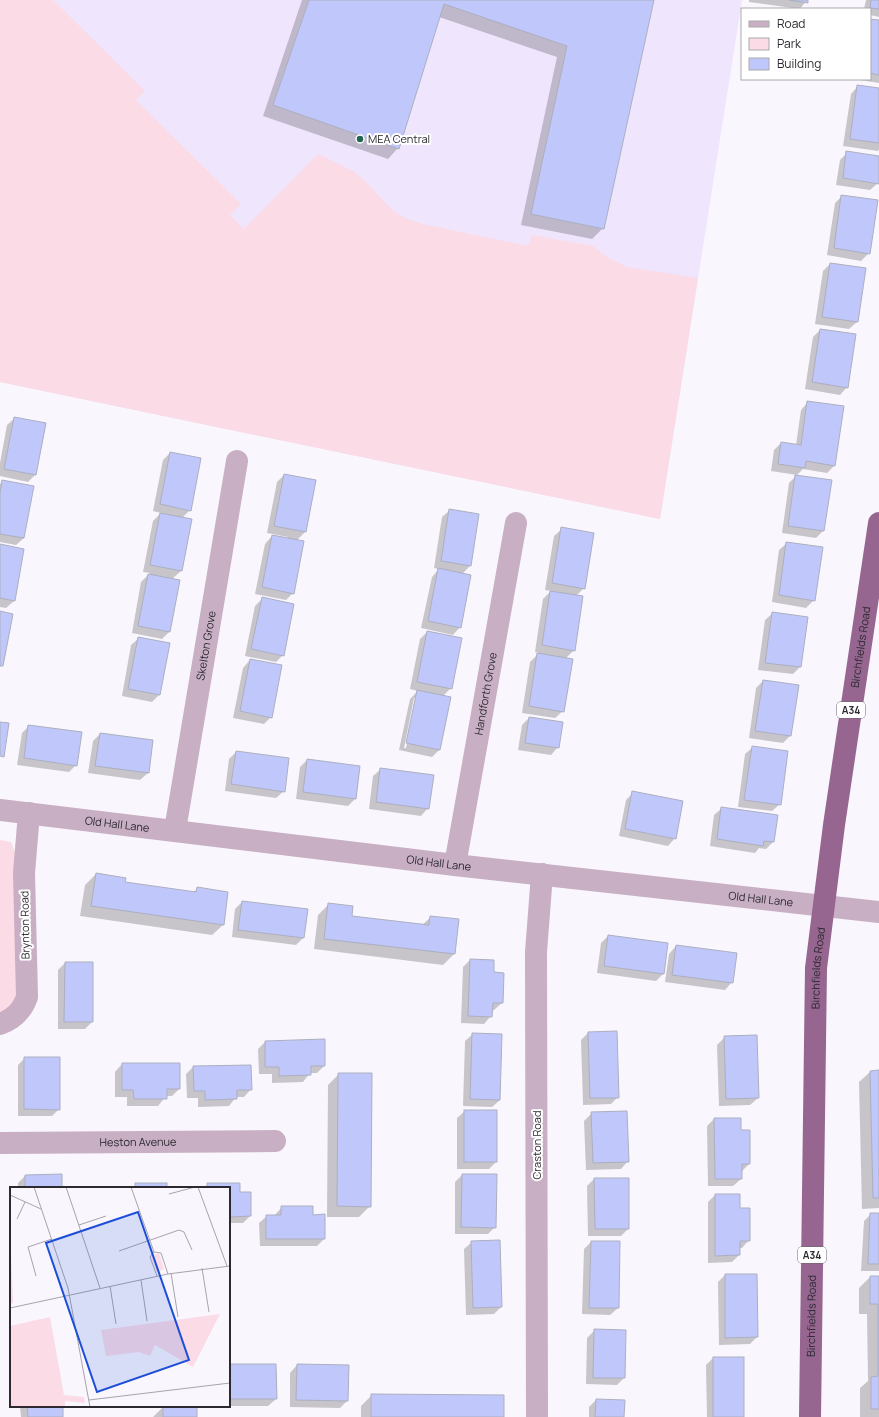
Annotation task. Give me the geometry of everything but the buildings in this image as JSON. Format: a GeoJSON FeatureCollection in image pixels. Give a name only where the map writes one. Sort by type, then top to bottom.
{"type":"FeatureCollection","features":[{"type":"Feature","properties":{"kind":"highway","name":"Birchfields Road"},"geometry":{"type":"LineString","coordinates":[[810,1417],[815,997],[822,906],[879,523]]}},
{"type":"Feature","properties":{"kind":"street","name":"Skelton Grove"},"geometry":{"type":"LineString","coordinates":[[175,830],[237,461]]}},
{"type":"Feature","properties":{"kind":"street","name":"Handforth Grove"},"geometry":{"type":"LineString","coordinates":[[455,865],[516,523]]}},
{"type":"Feature","properties":{"kind":"street","name":"Old Hall Lane"},"geometry":{"type":"LineString","coordinates":[[0,810],[30,812],[455,865],[879,912]]}},
{"type":"Feature","properties":{"kind":"street","name":"Brynton Road"},"geometry":{"type":"LineString","coordinates":[[0,1024],[10,1021],[18,1014],[24,1006],[27,997],[24,873],[30,812]]}},
{"type":"Feature","properties":{"kind":"street","name":"Craston Road"},"geometry":{"type":"LineString","coordinates":[[537,1417],[536,952],[542,874]]}},
{"type":"Feature","properties":{"kind":"street","name":"Heston Avenue"},"geometry":{"type":"LineString","coordinates":[[0,1143],[275,1141]]}},
{"type":"Feature","properties":{"kind":"shaded area","name":"MEA Central"},"geometry":{"type":"Polygon","coordinates":[[[0,0],[742,0],[660,519],[0,382],[0,0]]]}},
{"type":"Feature","properties":{"kind":"green space"},"geometry":{"type":"Polygon","coordinates":[[[0,0],[53,0],[145,91],[136,100],[241,204],[230,215],[244,229],[318,154],[353,171],[366,182],[392,210],[405,218],[423,224],[528,246],[532,235],[593,246],[608,258],[627,267],[698,278],[660,519],[0,382],[0,0]]]}},
{"type":"Feature","properties":{"kind":"green space"},"geometry":{"type":"Polygon","coordinates":[[[0,840],[11,842],[15,852],[19,997],[16,1004],[0,1014],[0,840]]]}},
{"type":"Feature","properties":{"kind":"place","name":"MEA Central"},"geometry":{"type":"Point","coordinates":[360,139]}}]}
